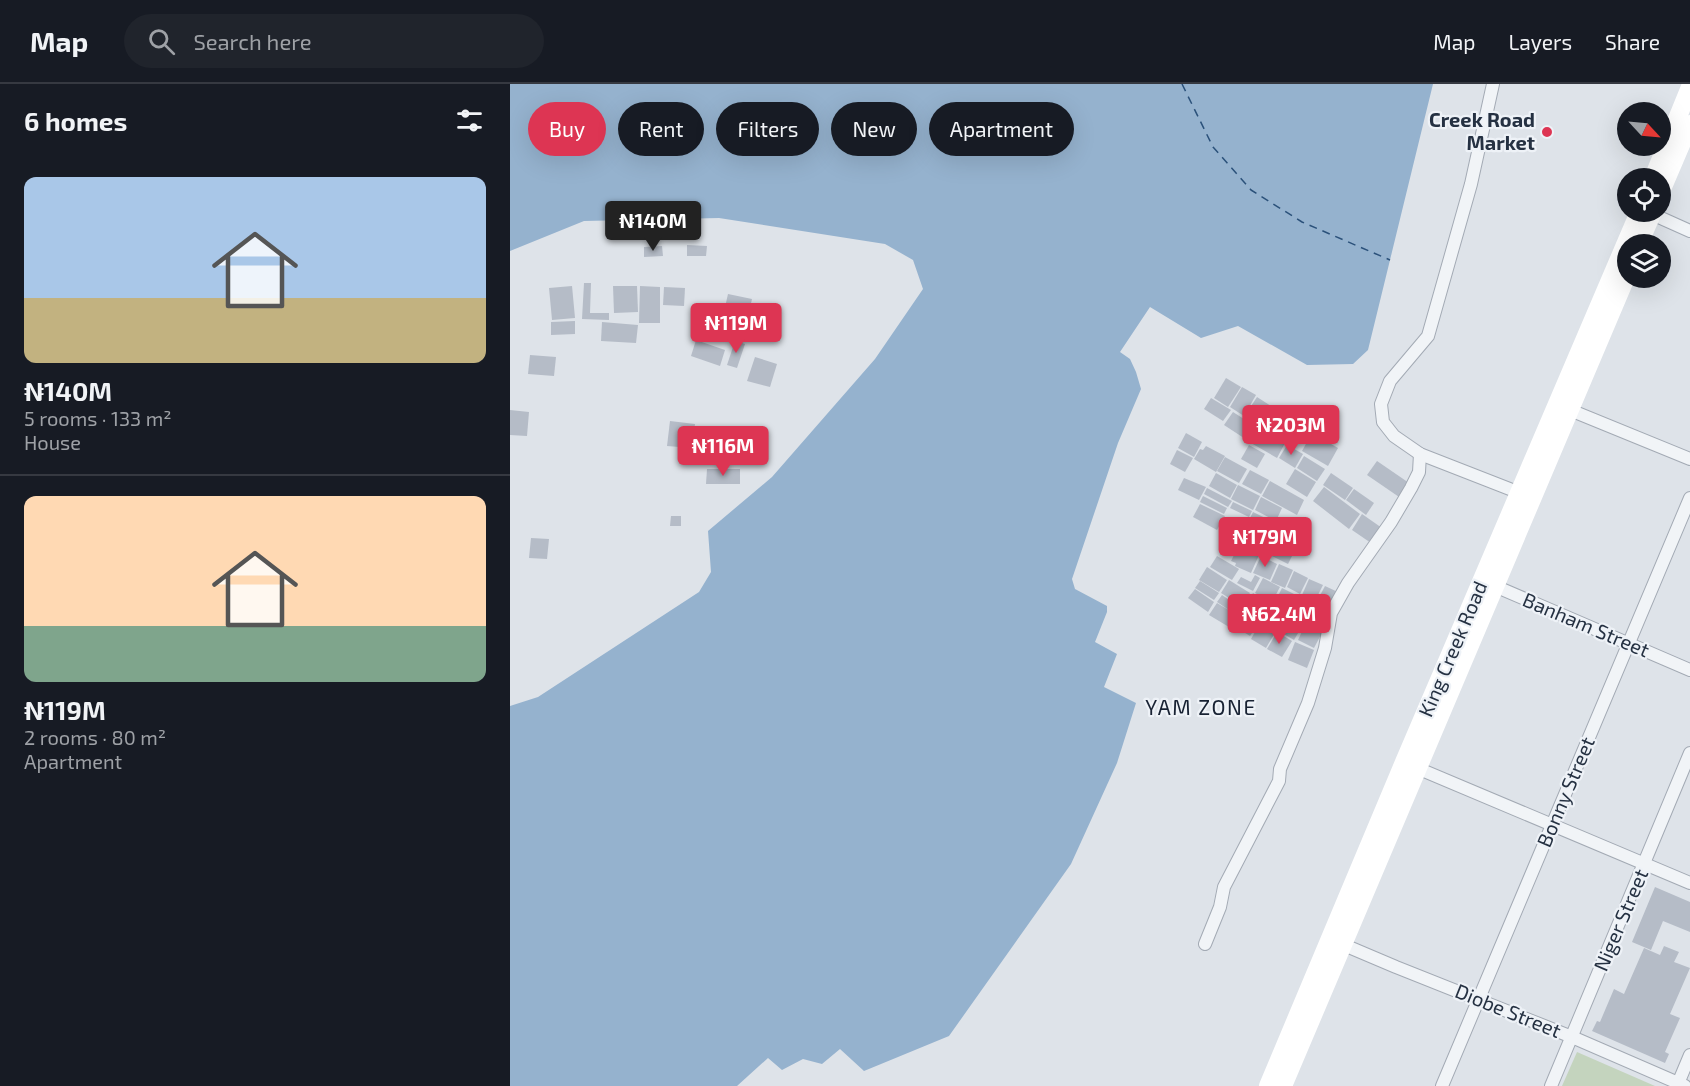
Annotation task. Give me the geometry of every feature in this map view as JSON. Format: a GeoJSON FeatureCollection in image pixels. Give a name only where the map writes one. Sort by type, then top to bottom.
{"type":"FeatureCollection","features":[{"type":"Feature","properties":{"kind":"street"},"geometry":{"type":"LineString","coordinates":[[1493,84],[1471,184],[1428,336],[1390,381],[1381,404],[1383,422],[1394,436],[1420,454],[1520,493]]}},
{"type":"Feature","properties":{"kind":"street"},"geometry":{"type":"LineString","coordinates":[[1657,168],[1690,87]]}},
{"type":"Feature","properties":{"kind":"street"},"geometry":{"type":"LineString","coordinates":[[1671,168],[1690,124]]}},
{"type":"Feature","properties":{"kind":"street","name":"King Creek Road"},"geometry":{"type":"LineString","coordinates":[[1268,1086],[1417,768],[1489,584],[1520,493],[1643,222]]}},
{"type":"Feature","properties":{"kind":"street"},"geometry":{"type":"LineString","coordinates":[[1670,222],[1690,231]]}},
{"type":"Feature","properties":{"kind":"street","name":"King Creek Road"},"geometry":{"type":"LineString","coordinates":[[1283,1086],[1336,941],[1489,584],[1570,410],[1622,288]]}},
{"type":"Feature","properties":{"kind":"street"},"geometry":{"type":"LineString","coordinates":[[1570,410],[1690,459]]}},
{"type":"Feature","properties":{"kind":"street"},"geometry":{"type":"LineString","coordinates":[[1205,944],[1220,907],[1224,887],[1279,781],[1280,769],[1308,703],[1325,648],[1331,614],[1348,583],[1391,522],[1411,488],[1419,472],[1420,454]]}},
{"type":"Feature","properties":{"kind":"street","name":"Bonny Street"},"geometry":{"type":"LineString","coordinates":[[1442,1086],[1690,498]]}},
{"type":"Feature","properties":{"kind":"street","name":"Banham Street"},"geometry":{"type":"LineString","coordinates":[[1489,584],[1690,670]]}},
{"type":"Feature","properties":{"kind":"street","name":"Niger Street"},"geometry":{"type":"LineString","coordinates":[[1551,1086],[1690,753]]}},
{"type":"Feature","properties":{"kind":"street"},"geometry":{"type":"LineString","coordinates":[[1417,768],[1690,883]]}},
{"type":"Feature","properties":{"kind":"street","name":"Diobe Street"},"geometry":{"type":"LineString","coordinates":[[1336,941],[1395,967],[1572,1037],[1680,1085]]}},
{"type":"Feature","properties":{"kind":"street"},"geometry":{"type":"LineString","coordinates":[[1680,1085],[1690,1055]]}},
{"type":"Feature","properties":{"kind":"green space"},"geometry":{"type":"Polygon","coordinates":[[[1577,1052],[1655,1086],[1562,1086],[1577,1052]]]}},
{"type":"Feature","properties":{"kind":"water"},"geometry":{"type":"Polygon","coordinates":[[[510,84],[1433,84],[1368,350],[1353,364],[1307,365],[1238,326],[1201,338],[1150,307],[1120,352],[1130,359],[1141,389],[1118,443],[1072,579],[1075,589],[1107,606],[1107,612],[1095,642],[1117,654],[1104,687],[1136,703],[1117,763],[1071,864],[949,1036],[864,1071],[840,1049],[822,1064],[803,1059],[782,1070],[768,1058],[737,1086],[510,1086],[510,706],[538,697],[699,592],[711,572],[708,531],[772,477],[875,359],[923,289],[913,260],[885,244],[719,218],[584,221],[510,251],[510,84]]]}},
{"type":"Feature","properties":{"kind":"building"},"geometry":{"type":"Polygon","coordinates":[[[687,245],[707,246],[706,256],[687,256],[687,245]]]}},
{"type":"Feature","properties":{"kind":"building"},"geometry":{"type":"Polygon","coordinates":[[[662,246],[663,256],[644,257],[644,247],[662,246]]]}},
{"type":"Feature","properties":{"kind":"building"},"geometry":{"type":"Polygon","coordinates":[[[584,283],[591,283],[590,313],[609,313],[609,320],[582,319],[584,283]]]}},
{"type":"Feature","properties":{"kind":"building"},"geometry":{"type":"Polygon","coordinates":[[[572,286],[575,318],[552,320],[549,288],[572,286]]]}},
{"type":"Feature","properties":{"kind":"building"},"geometry":{"type":"Polygon","coordinates":[[[613,286],[637,286],[638,312],[614,313],[613,286]]]}},
{"type":"Feature","properties":{"kind":"building"},"geometry":{"type":"Polygon","coordinates":[[[640,286],[660,287],[660,323],[639,323],[640,286]]]}},
{"type":"Feature","properties":{"kind":"building"},"geometry":{"type":"Polygon","coordinates":[[[664,287],[685,288],[684,306],[663,305],[664,287]]]}},
{"type":"Feature","properties":{"kind":"building"},"geometry":{"type":"Polygon","coordinates":[[[728,294],[752,299],[747,321],[723,316],[728,294]]]}},
{"type":"Feature","properties":{"kind":"building"},"geometry":{"type":"Polygon","coordinates":[[[575,321],[575,334],[551,335],[551,322],[575,321]]]}},
{"type":"Feature","properties":{"kind":"building"},"geometry":{"type":"Polygon","coordinates":[[[602,322],[638,325],[636,343],[601,341],[602,322]]]}},
{"type":"Feature","properties":{"kind":"building"},"geometry":{"type":"Polygon","coordinates":[[[696,340],[725,350],[720,366],[691,356],[696,340]]]}},
{"type":"Feature","properties":{"kind":"building"},"geometry":{"type":"Polygon","coordinates":[[[735,341],[745,344],[737,368],[727,365],[735,341]]]}},
{"type":"Feature","properties":{"kind":"building"},"geometry":{"type":"Polygon","coordinates":[[[530,355],[556,357],[554,376],[528,374],[530,355]]]}},
{"type":"Feature","properties":{"kind":"building"},"geometry":{"type":"Polygon","coordinates":[[[755,357],[777,364],[770,387],[747,381],[755,357]]]}},
{"type":"Feature","properties":{"kind":"building"},"geometry":{"type":"Polygon","coordinates":[[[1226,378],[1241,387],[1228,407],[1214,398],[1226,378]]]}},
{"type":"Feature","properties":{"kind":"building"},"geometry":{"type":"Polygon","coordinates":[[[1242,387],[1256,395],[1244,416],[1230,407],[1242,387]]]}},
{"type":"Feature","properties":{"kind":"building"},"geometry":{"type":"Polygon","coordinates":[[[1257,397],[1271,406],[1259,426],[1244,417],[1257,397]]]}},
{"type":"Feature","properties":{"kind":"building"},"geometry":{"type":"Polygon","coordinates":[[[1211,398],[1231,410],[1223,421],[1204,409],[1211,398]]]}},
{"type":"Feature","properties":{"kind":"building"},"geometry":{"type":"Polygon","coordinates":[[[1273,405],[1285,413],[1272,435],[1260,427],[1273,405]]]}},
{"type":"Feature","properties":{"kind":"building"},"geometry":{"type":"Polygon","coordinates":[[[510,410],[529,412],[527,436],[510,435],[510,410]]]}},
{"type":"Feature","properties":{"kind":"building"},"geometry":{"type":"Polygon","coordinates":[[[1233,412],[1258,428],[1250,442],[1224,425],[1233,412]]]}},
{"type":"Feature","properties":{"kind":"building"},"geometry":{"type":"Polygon","coordinates":[[[1286,413],[1301,422],[1288,444],[1273,435],[1286,413]]]}},
{"type":"Feature","properties":{"kind":"building"},"geometry":{"type":"Polygon","coordinates":[[[670,421],[695,424],[692,448],[667,446],[670,421]]]}},
{"type":"Feature","properties":{"kind":"building"},"geometry":{"type":"Polygon","coordinates":[[[1259,428],[1285,443],[1277,458],[1251,443],[1259,428]]]}},
{"type":"Feature","properties":{"kind":"building"},"geometry":{"type":"Polygon","coordinates":[[[1186,433],[1202,442],[1194,457],[1178,448],[1186,433]]]}},
{"type":"Feature","properties":{"kind":"building"},"geometry":{"type":"Polygon","coordinates":[[[1312,433],[1338,448],[1328,466],[1302,451],[1312,433]]]}},
{"type":"Feature","properties":{"kind":"building"},"geometry":{"type":"Polygon","coordinates":[[[1249,445],[1265,454],[1257,468],[1241,459],[1249,445]]]}},
{"type":"Feature","properties":{"kind":"building"},"geometry":{"type":"Polygon","coordinates":[[[1287,445],[1303,454],[1295,468],[1279,458],[1287,445]]]}},
{"type":"Feature","properties":{"kind":"building"},"geometry":{"type":"Polygon","coordinates":[[[1206,446],[1225,456],[1216,472],[1194,459],[1200,449],[1203,450],[1206,446]]]}},
{"type":"Feature","properties":{"kind":"building"},"geometry":{"type":"Polygon","coordinates":[[[1177,450],[1193,458],[1185,472],[1170,464],[1177,450]]]}},
{"type":"Feature","properties":{"kind":"building"},"geometry":{"type":"Polygon","coordinates":[[[1304,456],[1325,469],[1317,481],[1297,468],[1304,456]]]}},
{"type":"Feature","properties":{"kind":"building"},"geometry":{"type":"Polygon","coordinates":[[[1225,457],[1247,469],[1239,483],[1217,471],[1225,457]]]}},
{"type":"Feature","properties":{"kind":"building"},"geometry":{"type":"Polygon","coordinates":[[[1377,461],[1412,485],[1402,499],[1367,475],[1377,461]]]}},
{"type":"Feature","properties":{"kind":"building"},"geometry":{"type":"Polygon","coordinates":[[[707,469],[740,469],[740,484],[706,484],[707,469]]]}},
{"type":"Feature","properties":{"kind":"building"},"geometry":{"type":"Polygon","coordinates":[[[1295,469],[1316,482],[1307,497],[1286,484],[1295,469]]]}},
{"type":"Feature","properties":{"kind":"building"},"geometry":{"type":"Polygon","coordinates":[[[1250,470],[1269,480],[1261,494],[1242,484],[1250,470]]]}},
{"type":"Feature","properties":{"kind":"building"},"geometry":{"type":"Polygon","coordinates":[[[1216,473],[1237,485],[1230,498],[1209,486],[1216,473]]]}},
{"type":"Feature","properties":{"kind":"building"},"geometry":{"type":"Polygon","coordinates":[[[1331,473],[1353,488],[1345,500],[1323,485],[1331,473]]]}},
{"type":"Feature","properties":{"kind":"building"},"geometry":{"type":"Polygon","coordinates":[[[1184,478],[1206,487],[1199,500],[1178,490],[1184,478]]]}},
{"type":"Feature","properties":{"kind":"building"},"geometry":{"type":"Polygon","coordinates":[[[1270,481],[1304,500],[1297,515],[1262,496],[1270,481]]]}},
{"type":"Feature","properties":{"kind":"building"},"geometry":{"type":"Polygon","coordinates":[[[1238,485],[1260,496],[1253,510],[1231,499],[1238,485]]]}},
{"type":"Feature","properties":{"kind":"building"},"geometry":{"type":"Polygon","coordinates":[[[1324,487],[1360,514],[1349,529],[1313,501],[1324,487]]]}},
{"type":"Feature","properties":{"kind":"building"},"geometry":{"type":"Polygon","coordinates":[[[1207,488],[1232,501],[1228,507],[1204,494],[1207,488]]]}},
{"type":"Feature","properties":{"kind":"building"},"geometry":{"type":"Polygon","coordinates":[[[1354,489],[1374,503],[1366,515],[1346,500],[1354,489]]]}},
{"type":"Feature","properties":{"kind":"building"},"geometry":{"type":"Polygon","coordinates":[[[1203,496],[1227,508],[1224,514],[1200,502],[1203,496]]]}},
{"type":"Feature","properties":{"kind":"building"},"geometry":{"type":"Polygon","coordinates":[[[1261,497],[1282,508],[1276,521],[1255,510],[1261,497]]]}},
{"type":"Feature","properties":{"kind":"building"},"geometry":{"type":"Polygon","coordinates":[[[1233,502],[1252,511],[1249,517],[1230,508],[1233,502]]]}},
{"type":"Feature","properties":{"kind":"building"},"geometry":{"type":"Polygon","coordinates":[[[1200,504],[1225,516],[1217,530],[1193,517],[1200,504]]]}},
{"type":"Feature","properties":{"kind":"building"},"geometry":{"type":"Polygon","coordinates":[[[1253,512],[1284,527],[1279,537],[1276,539],[1247,524],[1253,512]]]}},
{"type":"Feature","properties":{"kind":"building"},"geometry":{"type":"Polygon","coordinates":[[[1362,514],[1382,528],[1371,543],[1352,530],[1362,514]]]}},
{"type":"Feature","properties":{"kind":"building"},"geometry":{"type":"Polygon","coordinates":[[[671,516],[681,516],[681,526],[670,526],[671,516]]]}},
{"type":"Feature","properties":{"kind":"building"},"geometry":{"type":"Polygon","coordinates":[[[1227,517],[1250,527],[1245,538],[1240,536],[1238,540],[1220,531],[1227,517]]]}},
{"type":"Feature","properties":{"kind":"building"},"geometry":{"type":"Polygon","coordinates":[[[1254,530],[1274,540],[1267,554],[1247,545],[1254,530]]]}},
{"type":"Feature","properties":{"kind":"building"},"geometry":{"type":"Polygon","coordinates":[[[531,538],[549,539],[547,559],[529,558],[531,538]]]}},
{"type":"Feature","properties":{"kind":"building"},"geometry":{"type":"Polygon","coordinates":[[[1279,539],[1296,548],[1288,564],[1270,555],[1279,539]]]}},
{"type":"Feature","properties":{"kind":"building"},"geometry":{"type":"Polygon","coordinates":[[[1243,547],[1259,555],[1251,573],[1235,566],[1236,563],[1231,561],[1236,551],[1240,553],[1243,547]]]}},
{"type":"Feature","properties":{"kind":"building"},"geometry":{"type":"Polygon","coordinates":[[[1217,556],[1239,569],[1232,580],[1210,567],[1217,556]]]}},
{"type":"Feature","properties":{"kind":"building"},"geometry":{"type":"Polygon","coordinates":[[[1261,556],[1277,564],[1270,580],[1253,573],[1261,556]]]}},
{"type":"Feature","properties":{"kind":"building"},"geometry":{"type":"Polygon","coordinates":[[[1279,564],[1293,570],[1285,588],[1271,582],[1279,564]]]}},
{"type":"Feature","properties":{"kind":"building"},"geometry":{"type":"Polygon","coordinates":[[[1207,567],[1227,580],[1219,592],[1199,580],[1207,567]]]}},
{"type":"Feature","properties":{"kind":"building"},"geometry":{"type":"Polygon","coordinates":[[[1294,571],[1308,578],[1300,594],[1287,587],[1294,571]]]}},
{"type":"Feature","properties":{"kind":"building"},"geometry":{"type":"Polygon","coordinates":[[[1255,575],[1260,578],[1253,591],[1237,583],[1241,577],[1251,582],[1255,575]]]}},
{"type":"Feature","properties":{"kind":"building"},"geometry":{"type":"Polygon","coordinates":[[[1263,578],[1280,587],[1272,602],[1255,593],[1263,578]]]}},
{"type":"Feature","properties":{"kind":"building"},"geometry":{"type":"Polygon","coordinates":[[[1309,579],[1323,585],[1315,601],[1302,595],[1309,579]]]}},
{"type":"Feature","properties":{"kind":"building"},"geometry":{"type":"Polygon","coordinates":[[[1229,580],[1250,593],[1242,606],[1221,593],[1229,580]]]}},
{"type":"Feature","properties":{"kind":"building"},"geometry":{"type":"Polygon","coordinates":[[[1200,581],[1219,593],[1214,600],[1195,588],[1200,581]]]}},
{"type":"Feature","properties":{"kind":"building"},"geometry":{"type":"Polygon","coordinates":[[[1325,586],[1340,593],[1331,610],[1316,603],[1325,586]]]}},
{"type":"Feature","properties":{"kind":"building"},"geometry":{"type":"Polygon","coordinates":[[[1282,588],[1298,596],[1289,611],[1274,604],[1282,588]]]}},
{"type":"Feature","properties":{"kind":"building"},"geometry":{"type":"Polygon","coordinates":[[[1195,589],[1214,602],[1208,612],[1188,598],[1195,589]]]}},
{"type":"Feature","properties":{"kind":"building"},"geometry":{"type":"Polygon","coordinates":[[[1253,593],[1271,604],[1262,619],[1244,608],[1253,593]]]}},
{"type":"Feature","properties":{"kind":"building"},"geometry":{"type":"Polygon","coordinates":[[[1222,595],[1241,608],[1229,627],[1209,615],[1217,603],[1232,612],[1217,602],[1222,595]]]}},
{"type":"Feature","properties":{"kind":"building"},"geometry":{"type":"Polygon","coordinates":[[[1298,597],[1313,604],[1305,620],[1290,613],[1298,597]]]}},
{"type":"Feature","properties":{"kind":"building"},"geometry":{"type":"Polygon","coordinates":[[[1273,605],[1304,623],[1294,640],[1263,622],[1273,605]]]}},
{"type":"Feature","properties":{"kind":"building"},"geometry":{"type":"Polygon","coordinates":[[[1315,605],[1330,612],[1322,629],[1307,622],[1315,605]]]}},
{"type":"Feature","properties":{"kind":"building"},"geometry":{"type":"Polygon","coordinates":[[[1244,610],[1260,621],[1250,636],[1234,626],[1244,610]]]}},
{"type":"Feature","properties":{"kind":"building"},"geometry":{"type":"Polygon","coordinates":[[[1260,623],[1276,631],[1266,648],[1251,639],[1260,623]]]}},
{"type":"Feature","properties":{"kind":"building"},"geometry":{"type":"Polygon","coordinates":[[[1306,623],[1323,631],[1314,648],[1298,640],[1306,623]]]}},
{"type":"Feature","properties":{"kind":"building"},"geometry":{"type":"Polygon","coordinates":[[[1277,632],[1292,641],[1282,657],[1267,649],[1277,632]]]}},
{"type":"Feature","properties":{"kind":"building"},"geometry":{"type":"Polygon","coordinates":[[[1295,642],[1314,650],[1307,668],[1288,660],[1295,642]]]}},
{"type":"Feature","properties":{"kind":"building"},"geometry":{"type":"Polygon","coordinates":[[[1655,887],[1690,902],[1690,932],[1663,921],[1651,950],[1632,942],[1655,887]]]}},
{"type":"Feature","properties":{"kind":"building"},"geometry":{"type":"Polygon","coordinates":[[[1664,946],[1679,952],[1674,962],[1690,968],[1670,1014],[1680,1018],[1665,1052],[1669,1054],[1665,1063],[1592,1031],[1597,1021],[1600,1022],[1614,989],[1624,994],[1644,948],[1660,955],[1664,946]]]}},
{"type":"Feature","properties":{"kind":"ferry route"},"geometry":{"type":"LineString","coordinates":[[1182,84],[1213,147],[1251,190],[1302,222],[1390,260]]}},
{"type":"Feature","properties":{"kind":"place","name":"Creek Road Market"},"geometry":{"type":"Point","coordinates":[1547,132]}},
{"type":"Feature","properties":{"kind":"district","name":"YAM ZONE"},"geometry":{"type":"Point","coordinates":[1201,708]}}]}
